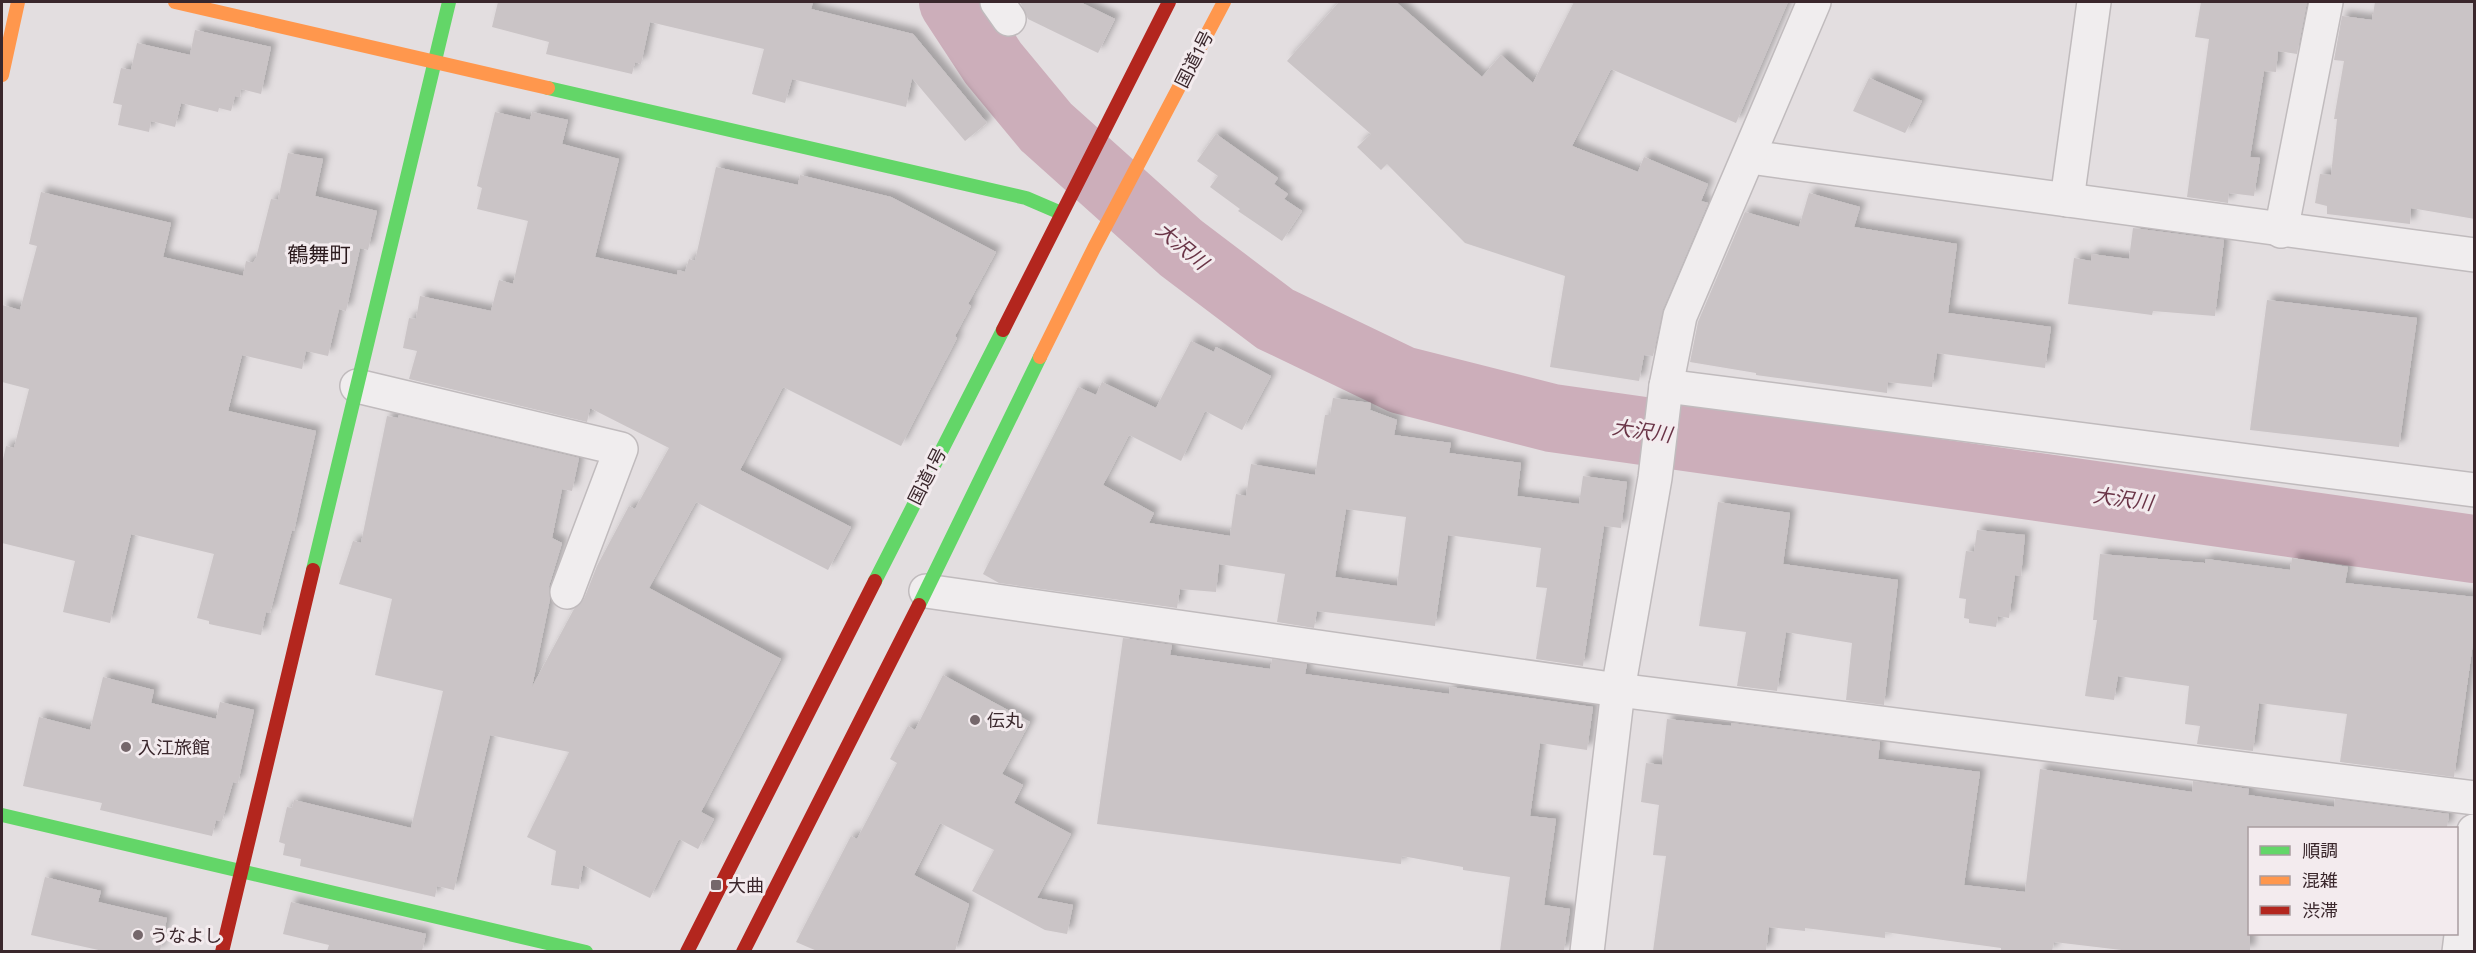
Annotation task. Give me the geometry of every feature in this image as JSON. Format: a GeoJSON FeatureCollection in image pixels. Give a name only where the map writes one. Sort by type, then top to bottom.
{"type":"FeatureCollection","features":[{"type":"Feature","properties":{"kind":"main road"},"geometry":{"type":"LineString","coordinates":[[2,75],[18,2]]}},
{"type":"Feature","properties":{"kind":"main road"},"geometry":{"type":"LineString","coordinates":[[175,2],[1026,198],[1061,213]]}},
{"type":"Feature","properties":{"kind":"main road"},"geometry":{"type":"LineString","coordinates":[[222,951],[449,2]]}},
{"type":"Feature","properties":{"kind":"main road","name":"国道1号"},"geometry":{"type":"LineString","coordinates":[[687,951],[1168,2]]}},
{"type":"Feature","properties":{"kind":"main road","name":"国道1号"},"geometry":{"type":"LineString","coordinates":[[743,951],[926,591],[1107,223],[1224,2]]}},
{"type":"Feature","properties":{"kind":"main road"},"geometry":{"type":"LineString","coordinates":[[2,815],[586,951]]}},
{"type":"Feature","properties":{"kind":"street"},"geometry":{"type":"LineString","coordinates":[[1587,951],[1618,690],[1655,478],[1666,386],[1680,316],[1750,157],[1814,2]]}},
{"type":"Feature","properties":{"kind":"street"},"geometry":{"type":"LineString","coordinates":[[2067,200],[2094,2]]}},
{"type":"Feature","properties":{"kind":"street"},"geometry":{"type":"LineString","coordinates":[[2281,231],[2326,2]]}},
{"type":"Feature","properties":{"kind":"street"},"geometry":{"type":"LineString","coordinates":[[1750,157],[2281,231],[2475,255]]}},
{"type":"Feature","properties":{"kind":"street"},"geometry":{"type":"LineString","coordinates":[[357,386],[621,449],[567,592]]}},
{"type":"Feature","properties":{"kind":"street"},"geometry":{"type":"LineString","coordinates":[[1666,386],[2475,490]]}},
{"type":"Feature","properties":{"kind":"street"},"geometry":{"type":"LineString","coordinates":[[926,591],[1618,690],[2475,798]]}},
{"type":"Feature","properties":{"kind":"street"},"geometry":{"type":"LineString","coordinates":[[2459,951],[2475,831]]}},
{"type":"Feature","properties":{"kind":"building"},"geometry":{"type":"Polygon","coordinates":[[[498,2],[813,2],[811,9],[913,34],[987,123],[965,141],[912,78],[906,107],[792,79],[785,103],[752,94],[764,49],[650,22],[641,64],[635,62],[632,74],[546,54],[549,42],[492,27],[498,2]]]}},
{"type":"Feature","properties":{"kind":"building"},"geometry":{"type":"Polygon","coordinates":[[[1020,2],[1080,2],[1115,19],[1098,53],[1028,19],[1020,2]]]}},
{"type":"Feature","properties":{"kind":"building"},"geometry":{"type":"Polygon","coordinates":[[[1339,2],[1396,2],[1482,77],[1501,55],[1533,83],[1574,2],[1788,2],[1736,123],[1611,69],[1572,146],[1638,172],[1644,157],[1708,184],[1701,201],[1708,203],[1663,309],[1653,356],[1644,355],[1639,381],[1550,367],[1565,276],[1465,243],[1387,164],[1381,170],[1357,147],[1371,134],[1287,61],[1339,2]]]}},
{"type":"Feature","properties":{"kind":"building"},"geometry":{"type":"Polygon","coordinates":[[[2201,2],[2307,2],[2297,54],[2278,51],[2276,72],[2264,71],[2250,157],[2260,158],[2254,196],[2229,193],[2228,203],[2187,197],[2209,39],[2195,37],[2201,2]]]}},
{"type":"Feature","properties":{"kind":"building"},"geometry":{"type":"Polygon","coordinates":[[[2375,2],[2475,2],[2475,219],[2411,208],[2410,224],[2327,214],[2327,206],[2315,203],[2320,174],[2331,175],[2337,119],[2334,119],[2344,61],[2334,60],[2342,16],[2372,20],[2375,2]]]}},
{"type":"Feature","properties":{"kind":"building"},"geometry":{"type":"Polygon","coordinates":[[[195,30],[271,47],[261,94],[241,89],[240,97],[235,96],[231,111],[219,108],[218,112],[181,103],[175,127],[151,121],[149,132],[118,125],[122,105],[113,103],[121,68],[131,70],[137,43],[190,55],[195,30]]]}},
{"type":"Feature","properties":{"kind":"building"},"geometry":{"type":"Polygon","coordinates":[[[1869,78],[1922,101],[1905,133],[1853,111],[1869,78]]]}},
{"type":"Feature","properties":{"kind":"building"},"geometry":{"type":"Polygon","coordinates":[[[495,112],[530,120],[532,112],[568,120],[562,144],[619,159],[595,257],[677,275],[678,270],[685,272],[689,259],[695,261],[716,167],[798,185],[800,175],[891,197],[996,252],[968,304],[971,306],[955,336],[957,338],[901,446],[783,387],[740,470],[851,527],[828,570],[696,502],[649,588],[781,659],[701,812],[714,819],[698,849],[679,839],[650,898],[583,865],[579,889],[551,885],[556,851],[527,837],[569,752],[490,735],[454,890],[437,886],[435,897],[300,866],[301,859],[283,855],[285,844],[279,842],[287,807],[292,808],[294,800],[411,828],[443,691],[375,675],[392,599],[339,584],[353,541],[361,543],[387,416],[398,418],[399,415],[579,458],[572,491],[562,489],[552,538],[562,543],[549,586],[550,599],[532,687],[574,609],[584,599],[597,566],[629,506],[635,509],[669,448],[590,408],[587,422],[409,379],[417,351],[403,348],[409,318],[416,319],[420,296],[491,311],[499,280],[513,284],[528,221],[477,209],[482,188],[477,186],[495,112]]]}},
{"type":"Feature","properties":{"kind":"building"},"geometry":{"type":"Polygon","coordinates":[[[1216,134],[1278,178],[1274,184],[1288,194],[1284,199],[1302,211],[1282,241],[1238,211],[1240,209],[1210,187],[1218,176],[1197,161],[1216,134]]]}},
{"type":"Feature","properties":{"kind":"building"},"geometry":{"type":"Polygon","coordinates":[[[288,153],[323,159],[315,196],[377,211],[368,250],[360,248],[346,311],[339,309],[328,356],[306,351],[302,369],[242,355],[228,411],[316,431],[294,531],[292,530],[270,613],[266,612],[261,635],[209,624],[209,621],[197,618],[214,554],[131,534],[110,623],[63,612],[75,561],[2,543],[2,464],[6,446],[14,448],[29,389],[2,382],[2,305],[20,310],[37,246],[29,244],[41,192],[171,223],[163,257],[243,276],[246,261],[253,263],[256,258],[271,199],[278,200],[288,153]]]}},
{"type":"Feature","properties":{"kind":"building"},"geometry":{"type":"Polygon","coordinates":[[[1809,193],[1860,207],[1854,227],[1957,244],[1948,313],[2051,327],[2045,368],[1937,353],[1932,387],[1888,382],[1887,393],[1756,375],[1756,373],[1690,362],[1698,322],[1745,212],[1799,227],[1809,193]]]}},
{"type":"Feature","properties":{"kind":"building"},"geometry":{"type":"Polygon","coordinates":[[[2133,228],[2224,240],[2215,316],[2153,311],[2152,315],[2068,304],[2074,258],[2091,261],[2091,254],[2129,259],[2133,228]]]}},
{"type":"Feature","properties":{"kind":"building"},"geometry":{"type":"Polygon","coordinates":[[[2267,300],[2417,318],[2399,447],[2250,430],[2267,300]]]}},
{"type":"Feature","properties":{"kind":"building"},"geometry":{"type":"Polygon","coordinates":[[[1191,341],[1214,352],[1216,347],[1271,376],[1242,430],[1205,411],[1181,461],[1129,435],[1103,485],[1154,513],[1149,523],[1230,536],[1236,494],[1246,496],[1251,464],[1315,475],[1325,415],[1330,415],[1333,398],[1371,403],[1370,410],[1397,420],[1394,435],[1451,443],[1449,453],[1521,463],[1517,496],[1579,504],[1583,476],[1627,482],[1621,528],[1604,526],[1583,666],[1536,659],[1547,588],[1536,587],[1541,548],[1448,535],[1435,626],[1317,611],[1314,628],[1277,622],[1285,574],[1219,564],[1216,592],[1180,589],[1177,608],[999,583],[983,574],[1078,387],[1096,395],[1102,382],[1156,408],[1191,341]],[[1346,509],[1335,577],[1397,586],[1406,517],[1346,509]]]}},
{"type":"Feature","properties":{"kind":"building"},"geometry":{"type":"Polygon","coordinates":[[[1718,502],[1790,513],[1783,564],[1898,580],[1884,705],[1846,700],[1852,643],[1786,632],[1777,691],[1737,686],[1746,632],[1699,626],[1718,502]]]}},
{"type":"Feature","properties":{"kind":"building"},"geometry":{"type":"Polygon","coordinates":[[[1977,530],[2025,535],[2021,576],[2015,575],[2009,618],[1998,616],[1996,627],[1969,623],[1969,619],[1964,618],[1966,599],[1959,598],[1966,551],[1974,552],[1977,530]]]}},
{"type":"Feature","properties":{"kind":"building"},"geometry":{"type":"Polygon","coordinates":[[[2100,554],[2205,563],[2206,559],[2290,570],[2292,558],[2348,567],[2345,583],[2475,597],[2475,629],[2454,777],[2340,762],[2347,714],[2259,703],[2253,751],[2197,744],[2200,726],[2185,724],[2189,686],[2118,676],[2114,700],[2085,696],[2097,620],[2093,620],[2100,554]]]}},
{"type":"Feature","properties":{"kind":"building"},"geometry":{"type":"Polygon","coordinates":[[[1123,638],[1172,645],[1170,655],[1270,669],[1272,659],[1307,664],[1305,674],[1449,694],[1450,687],[1593,707],[1587,750],[1540,743],[1530,816],[1556,819],[1544,905],[1570,909],[1564,951],[1500,951],[1510,877],[1463,870],[1463,867],[1402,856],[1401,864],[1097,824],[1123,638]]]}},
{"type":"Feature","properties":{"kind":"building"},"geometry":{"type":"Polygon","coordinates":[[[943,675],[1030,722],[1002,774],[1023,785],[1014,803],[1071,834],[1037,898],[1073,905],[1067,934],[1045,930],[972,891],[994,850],[940,823],[914,875],[969,904],[955,951],[817,951],[796,942],[851,836],[857,839],[897,763],[890,759],[908,726],[915,730],[943,675]]]}},
{"type":"Feature","properties":{"kind":"building"},"geometry":{"type":"Polygon","coordinates":[[[103,677],[154,690],[151,703],[216,719],[220,702],[254,710],[238,783],[233,782],[222,821],[216,820],[212,836],[100,810],[102,803],[23,786],[39,717],[90,730],[103,677]]]}},
{"type":"Feature","properties":{"kind":"building"},"geometry":{"type":"Polygon","coordinates":[[[1667,719],[1731,726],[1731,723],[1880,742],[1878,759],[1980,772],[1964,885],[2025,892],[2040,769],[2192,792],[2193,781],[2249,789],[2248,795],[2334,807],[2335,799],[2449,814],[2447,827],[2248,827],[2250,951],[2130,951],[2054,942],[2052,951],[2001,951],[2001,948],[1885,932],[1885,938],[1805,928],[1805,931],[1769,927],[1766,951],[1653,951],[1666,856],[1653,855],[1659,805],[1641,802],[1646,763],[1662,765],[1667,719]]]}},
{"type":"Feature","properties":{"kind":"building"},"geometry":{"type":"Polygon","coordinates":[[[45,877],[101,891],[98,902],[167,918],[160,951],[103,951],[31,935],[45,877]]]}},
{"type":"Feature","properties":{"kind":"building"},"geometry":{"type":"Polygon","coordinates":[[[291,902],[426,934],[422,951],[327,951],[329,945],[283,934],[291,902]]]}},
{"type":"Feature","properties":{"kind":"waterway","name":"大沢川"},"geometry":{"type":"LineString","coordinates":[[953,2],[993,63],[1046,127],[1181,248],[1275,319],[1402,380],[1552,418],[2474,549]]}},
{"type":"Feature","properties":{"kind":"traffic: fast"},"geometry":{"type":"LineString","coordinates":[[313,570],[449,2]]}},
{"type":"Feature","properties":{"kind":"traffic: fast"},"geometry":{"type":"LineString","coordinates":[[548,88],[1026,198],[1061,213]]}},
{"type":"Feature","properties":{"kind":"traffic: fast"},"geometry":{"type":"LineString","coordinates":[[875,581],[1003,330]]}},
{"type":"Feature","properties":{"kind":"traffic: fast"},"geometry":{"type":"LineString","coordinates":[[919,605],[1040,357]]}},
{"type":"Feature","properties":{"kind":"traffic: fast"},"geometry":{"type":"LineString","coordinates":[[2,815],[586,952]]}},
{"type":"Feature","properties":{"kind":"traffic: slow"},"geometry":{"type":"LineString","coordinates":[[2,75],[18,2]]}},
{"type":"Feature","properties":{"kind":"traffic: slow"},"geometry":{"type":"LineString","coordinates":[[175,2],[548,88]]}},
{"type":"Feature","properties":{"kind":"traffic: slow"},"geometry":{"type":"LineString","coordinates":[[1040,357],[1094,248],[1224,2]]}},
{"type":"Feature","properties":{"kind":"traffic: jam"},"geometry":{"type":"LineString","coordinates":[[1003,330],[1169,2]]}},
{"type":"Feature","properties":{"kind":"traffic: jam"},"geometry":{"type":"LineString","coordinates":[[222,952],[313,570]]}},
{"type":"Feature","properties":{"kind":"traffic: jam"},"geometry":{"type":"LineString","coordinates":[[687,952],[875,581]]}},
{"type":"Feature","properties":{"kind":"traffic: jam"},"geometry":{"type":"LineString","coordinates":[[743,952],[919,605]]}},
{"type":"Feature","properties":{"kind":"place","name":"伝丸"},"geometry":{"type":"Point","coordinates":[975,720]}},
{"type":"Feature","properties":{"kind":"place","name":"入江旅館"},"geometry":{"type":"Point","coordinates":[126,747]}},
{"type":"Feature","properties":{"kind":"place","name":"大曲"},"geometry":{"type":"Point","coordinates":[716,885]}},
{"type":"Feature","properties":{"kind":"place","name":"うなよし"},"geometry":{"type":"Point","coordinates":[138,935]}},
{"type":"Feature","properties":{"kind":"district","name":"鶴舞町"},"geometry":{"type":"Point","coordinates":[319,254]}}]}
